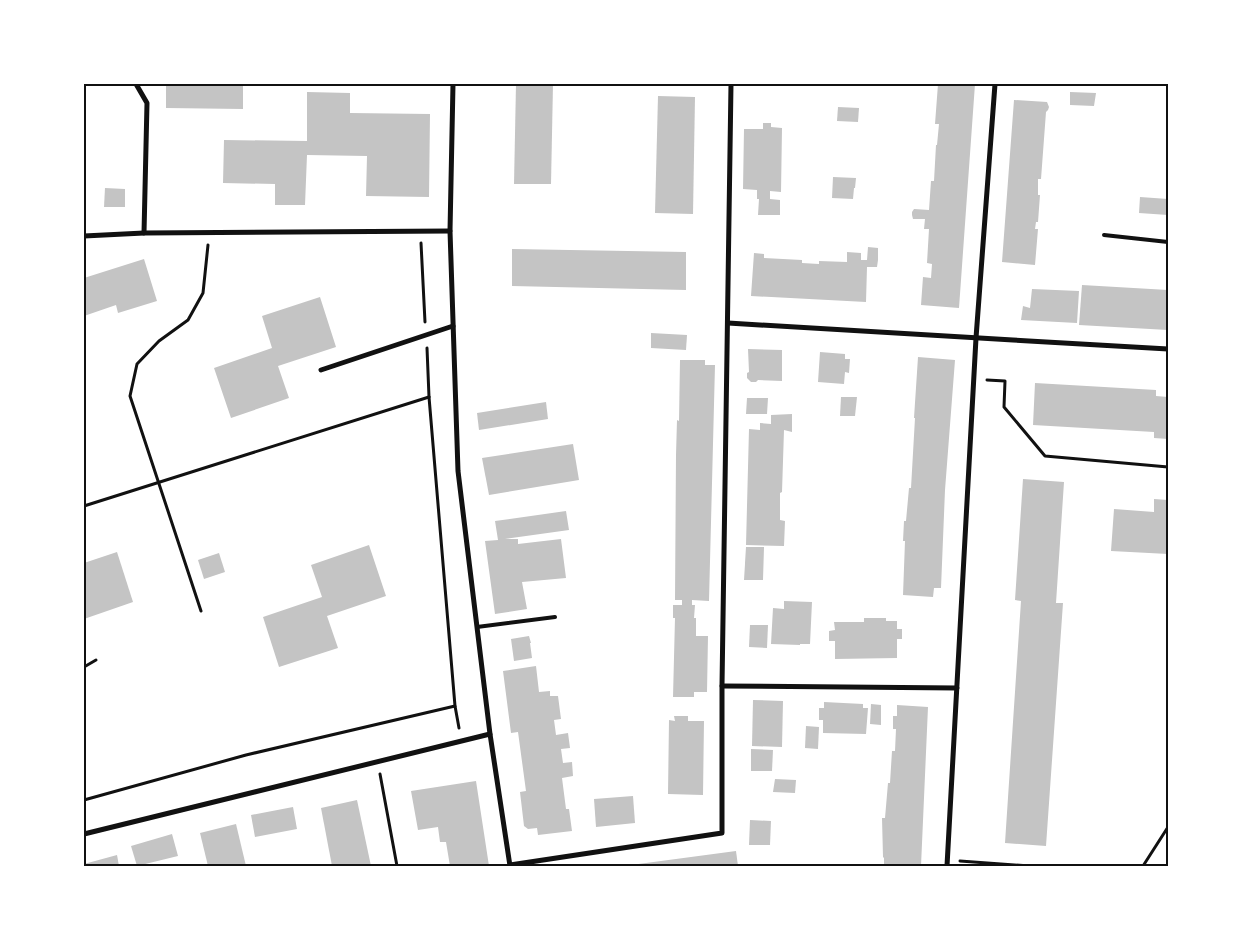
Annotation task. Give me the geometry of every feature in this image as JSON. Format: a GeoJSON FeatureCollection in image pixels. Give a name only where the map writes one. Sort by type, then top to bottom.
{"type":"FeatureCollection","features":[{"type":"Feature","properties":{"kind":"street"},"geometry":{"type":"LineString","coordinates":[[136,84],[147,103],[144,233]]}},
{"type":"Feature","properties":{"kind":"street"},"geometry":{"type":"LineString","coordinates":[[453,84],[450,231],[458,471],[490,734],[510,866],[722,833],[722,686],[731,84]]}},
{"type":"Feature","properties":{"kind":"street"},"geometry":{"type":"LineString","coordinates":[[947,863],[976,338],[995,84]]}},
{"type":"Feature","properties":{"kind":"street"},"geometry":{"type":"LineString","coordinates":[[84,236],[210,232],[450,231]]}},
{"type":"Feature","properties":{"kind":"street"},"geometry":{"type":"LineString","coordinates":[[728,323],[1168,349]]}},
{"type":"Feature","properties":{"kind":"street"},"geometry":{"type":"LineString","coordinates":[[321,370],[453,326]]}},
{"type":"Feature","properties":{"kind":"street"},"geometry":{"type":"LineString","coordinates":[[722,686],[957,688]]}},
{"type":"Feature","properties":{"kind":"street"},"geometry":{"type":"LineString","coordinates":[[84,834],[490,734]]}},
{"type":"Feature","properties":{"kind":"lane"},"geometry":{"type":"LineString","coordinates":[[1104,235],[1168,242]]}},
{"type":"Feature","properties":{"kind":"lane"},"geometry":{"type":"LineString","coordinates":[[477,627],[555,617]]}},
{"type":"Feature","properties":{"kind":"path"},"geometry":{"type":"LineString","coordinates":[[201,611],[130,396],[137,364],[159,341],[188,320],[202,293],[210,232]]}},
{"type":"Feature","properties":{"kind":"path"},"geometry":{"type":"LineString","coordinates":[[420,232],[430,396],[456,706],[461,741]]}},
{"type":"Feature","properties":{"kind":"path"},"geometry":{"type":"LineString","coordinates":[[974,379],[1005,381],[1004,407],[1045,456],[1168,467]]}},
{"type":"Feature","properties":{"kind":"path"},"geometry":{"type":"LineString","coordinates":[[84,506],[430,396]]}},
{"type":"Feature","properties":{"kind":"path"},"geometry":{"type":"LineString","coordinates":[[84,667],[96,660]]}},
{"type":"Feature","properties":{"kind":"path"},"geometry":{"type":"LineString","coordinates":[[84,800],[246,755],[456,706]]}},
{"type":"Feature","properties":{"kind":"path"},"geometry":{"type":"LineString","coordinates":[[378,762],[397,866]]}},
{"type":"Feature","properties":{"kind":"path"},"geometry":{"type":"LineString","coordinates":[[1143,866],[1168,827]]}},
{"type":"Feature","properties":{"kind":"path"},"geometry":{"type":"LineString","coordinates":[[947,863],[1030,866]]}},
{"type":"Feature","properties":{"kind":"building"},"geometry":{"type":"Polygon","coordinates":[[[166,84],[243,84],[243,109],[166,108],[166,84]]]}},
{"type":"Feature","properties":{"kind":"building"},"geometry":{"type":"Polygon","coordinates":[[[516,84],[553,84],[551,184],[514,184],[516,84]]]}},
{"type":"Feature","properties":{"kind":"building"},"geometry":{"type":"Polygon","coordinates":[[[938,84],[975,84],[959,308],[921,305],[923,277],[931,278],[932,264],[927,263],[929,229],[924,229],[925,219],[913,219],[912,215],[914,209],[929,210],[931,181],[934,181],[939,124],[935,124],[938,84]]]}},
{"type":"Feature","properties":{"kind":"building"},"geometry":{"type":"Polygon","coordinates":[[[307,92],[350,93],[350,113],[430,114],[429,197],[366,196],[367,156],[307,155],[305,205],[275,205],[275,184],[223,183],[224,140],[307,141],[307,92]]]}},
{"type":"Feature","properties":{"kind":"building"},"geometry":{"type":"Polygon","coordinates":[[[1070,92],[1096,93],[1094,106],[1070,105],[1070,92]]]}},
{"type":"Feature","properties":{"kind":"building"},"geometry":{"type":"Polygon","coordinates":[[[658,96],[695,97],[693,214],[655,213],[658,96]]]}},
{"type":"Feature","properties":{"kind":"building"},"geometry":{"type":"Polygon","coordinates":[[[1014,100],[1047,102],[1049,107],[1046,112],[1041,179],[1038,179],[1038,195],[1040,195],[1038,222],[1036,222],[1035,229],[1038,229],[1035,265],[1002,262],[1014,100]]]}},
{"type":"Feature","properties":{"kind":"building"},"geometry":{"type":"Polygon","coordinates":[[[838,107],[859,108],[858,122],[837,121],[838,107]]]}},
{"type":"Feature","properties":{"kind":"building"},"geometry":{"type":"Polygon","coordinates":[[[763,123],[771,123],[771,127],[782,128],[781,192],[770,191],[770,199],[780,200],[780,215],[758,215],[759,199],[757,199],[757,190],[743,189],[744,129],[763,129],[763,123]]]}},
{"type":"Feature","properties":{"kind":"building"},"geometry":{"type":"Polygon","coordinates":[[[833,177],[856,178],[853,199],[832,198],[833,177]]]}},
{"type":"Feature","properties":{"kind":"building"},"geometry":{"type":"Polygon","coordinates":[[[105,188],[125,189],[125,207],[104,207],[105,188]]]}},
{"type":"Feature","properties":{"kind":"building"},"geometry":{"type":"Polygon","coordinates":[[[1140,197],[1168,199],[1168,215],[1139,213],[1140,197]]]}},
{"type":"Feature","properties":{"kind":"building"},"geometry":{"type":"Polygon","coordinates":[[[868,247],[878,248],[878,260],[877,267],[867,267],[866,302],[751,296],[754,253],[764,254],[764,258],[802,260],[802,263],[819,264],[819,261],[847,262],[847,252],[861,253],[861,260],[867,260],[868,247]]]}},
{"type":"Feature","properties":{"kind":"building"},"geometry":{"type":"Polygon","coordinates":[[[512,249],[686,252],[686,290],[512,286],[512,249]]]}},
{"type":"Feature","properties":{"kind":"building"},"geometry":{"type":"Polygon","coordinates":[[[144,259],[157,301],[118,313],[116,305],[84,316],[84,278],[144,259]]]}},
{"type":"Feature","properties":{"kind":"building"},"geometry":{"type":"Polygon","coordinates":[[[1082,285],[1168,290],[1168,330],[1079,325],[1082,285]]]}},
{"type":"Feature","properties":{"kind":"building"},"geometry":{"type":"Polygon","coordinates":[[[1032,289],[1079,291],[1077,323],[1021,320],[1023,306],[1030,308],[1032,289]]]}},
{"type":"Feature","properties":{"kind":"building"},"geometry":{"type":"Polygon","coordinates":[[[320,297],[336,347],[278,366],[289,398],[231,418],[214,368],[272,348],[262,316],[320,297]]]}},
{"type":"Feature","properties":{"kind":"building"},"geometry":{"type":"Polygon","coordinates":[[[651,333],[687,335],[686,350],[651,348],[651,333]]]}},
{"type":"Feature","properties":{"kind":"building"},"geometry":{"type":"Polygon","coordinates":[[[748,349],[782,350],[782,381],[758,380],[751,382],[747,378],[747,373],[749,372],[748,349]]]}},
{"type":"Feature","properties":{"kind":"building"},"geometry":{"type":"Polygon","coordinates":[[[820,352],[845,354],[845,359],[850,359],[849,373],[845,372],[844,384],[818,382],[820,352]]]}},
{"type":"Feature","properties":{"kind":"building"},"geometry":{"type":"Polygon","coordinates":[[[918,357],[955,360],[945,490],[941,588],[934,588],[933,597],[903,595],[904,521],[906,521],[909,488],[911,488],[918,357]]]}},
{"type":"Feature","properties":{"kind":"building"},"geometry":{"type":"Polygon","coordinates":[[[680,360],[705,360],[705,365],[715,365],[709,601],[692,600],[692,605],[695,605],[696,636],[708,636],[707,692],[694,692],[694,697],[673,697],[675,618],[673,618],[673,605],[682,605],[682,600],[675,600],[676,455],[677,420],[679,421],[680,360]]]}},
{"type":"Feature","properties":{"kind":"building"},"geometry":{"type":"Polygon","coordinates":[[[1035,383],[1156,390],[1156,396],[1168,397],[1168,439],[1154,438],[1154,432],[1033,425],[1035,383]]]}},
{"type":"Feature","properties":{"kind":"building"},"geometry":{"type":"Polygon","coordinates":[[[841,397],[857,397],[855,416],[840,416],[841,397]]]}},
{"type":"Feature","properties":{"kind":"building"},"geometry":{"type":"Polygon","coordinates":[[[747,398],[768,398],[767,414],[746,414],[747,398]]]}},
{"type":"Feature","properties":{"kind":"building"},"geometry":{"type":"Polygon","coordinates":[[[546,402],[548,419],[479,430],[477,413],[546,402]]]}},
{"type":"Feature","properties":{"kind":"building"},"geometry":{"type":"Polygon","coordinates":[[[792,414],[792,432],[784,430],[782,492],[780,493],[780,520],[785,521],[784,546],[746,545],[749,429],[760,430],[760,423],[771,424],[771,415],[792,414]]]}},
{"type":"Feature","properties":{"kind":"building"},"geometry":{"type":"Polygon","coordinates":[[[573,444],[579,480],[489,495],[482,458],[573,444]]]}},
{"type":"Feature","properties":{"kind":"building"},"geometry":{"type":"Polygon","coordinates":[[[1023,479],[1064,482],[1056,603],[1063,603],[1046,846],[1005,843],[1021,601],[1015,600],[1023,479]]]}},
{"type":"Feature","properties":{"kind":"building"},"geometry":{"type":"Polygon","coordinates":[[[1154,499],[1168,500],[1168,554],[1111,551],[1114,509],[1154,512],[1154,499]]]}},
{"type":"Feature","properties":{"kind":"building"},"geometry":{"type":"Polygon","coordinates":[[[566,511],[569,530],[505,539],[518,539],[518,544],[561,539],[566,578],[522,582],[527,609],[495,614],[485,541],[498,540],[495,521],[566,511]]]}},
{"type":"Feature","properties":{"kind":"building"},"geometry":{"type":"Polygon","coordinates":[[[369,545],[386,596],[327,616],[338,648],[279,667],[263,617],[322,597],[311,565],[369,545]]]}},
{"type":"Feature","properties":{"kind":"building"},"geometry":{"type":"Polygon","coordinates":[[[746,547],[764,547],[763,580],[744,580],[746,547]]]}},
{"type":"Feature","properties":{"kind":"building"},"geometry":{"type":"Polygon","coordinates":[[[117,552],[133,602],[84,619],[84,563],[117,552]]]}},
{"type":"Feature","properties":{"kind":"building"},"geometry":{"type":"Polygon","coordinates":[[[219,553],[225,572],[204,579],[198,560],[219,553]]]}},
{"type":"Feature","properties":{"kind":"building"},"geometry":{"type":"Polygon","coordinates":[[[784,601],[812,602],[810,644],[771,644],[773,608],[784,609],[784,601]]]}},
{"type":"Feature","properties":{"kind":"building"},"geometry":{"type":"Polygon","coordinates":[[[864,618],[886,618],[886,621],[897,621],[897,629],[902,629],[902,639],[897,639],[897,658],[835,659],[835,641],[829,641],[829,631],[835,630],[834,622],[864,622],[864,618]]]}},
{"type":"Feature","properties":{"kind":"building"},"geometry":{"type":"Polygon","coordinates":[[[750,625],[768,625],[767,648],[749,647],[750,625]]]}},
{"type":"Feature","properties":{"kind":"building"},"geometry":{"type":"Polygon","coordinates":[[[529,636],[532,658],[514,661],[511,639],[529,636]]]}},
{"type":"Feature","properties":{"kind":"building"},"geometry":{"type":"Polygon","coordinates":[[[536,666],[539,692],[550,691],[550,696],[558,696],[561,719],[554,720],[556,735],[568,733],[570,748],[561,749],[563,763],[572,762],[573,776],[562,778],[566,809],[569,809],[572,831],[538,835],[537,828],[528,829],[524,826],[520,792],[526,791],[518,732],[511,733],[503,671],[536,666]]]}},
{"type":"Feature","properties":{"kind":"building"},"geometry":{"type":"Polygon","coordinates":[[[753,700],[783,701],[782,747],[752,746],[753,700]]]}},
{"type":"Feature","properties":{"kind":"building"},"geometry":{"type":"Polygon","coordinates":[[[824,702],[863,704],[863,708],[868,708],[866,734],[823,733],[823,720],[819,720],[819,708],[824,708],[824,702]]]}},
{"type":"Feature","properties":{"kind":"building"},"geometry":{"type":"Polygon","coordinates":[[[871,704],[881,705],[881,725],[870,724],[871,704]]]}},
{"type":"Feature","properties":{"kind":"building"},"geometry":{"type":"Polygon","coordinates":[[[897,705],[928,707],[921,866],[884,866],[882,818],[885,818],[892,751],[895,751],[896,729],[893,729],[893,716],[897,716],[897,705]]]}},
{"type":"Feature","properties":{"kind":"building"},"geometry":{"type":"Polygon","coordinates":[[[674,716],[688,716],[688,721],[704,721],[703,795],[668,794],[669,720],[675,721],[674,716]]]}},
{"type":"Feature","properties":{"kind":"building"},"geometry":{"type":"Polygon","coordinates":[[[806,726],[819,727],[818,749],[805,748],[806,726]]]}},
{"type":"Feature","properties":{"kind":"building"},"geometry":{"type":"Polygon","coordinates":[[[751,749],[773,750],[772,771],[751,771],[751,749]]]}},
{"type":"Feature","properties":{"kind":"building"},"geometry":{"type":"Polygon","coordinates":[[[775,779],[796,780],[795,793],[773,792],[775,779]]]}},
{"type":"Feature","properties":{"kind":"building"},"geometry":{"type":"Polygon","coordinates":[[[476,781],[489,866],[450,866],[446,842],[440,842],[438,827],[418,830],[411,791],[476,781]]]}},
{"type":"Feature","properties":{"kind":"building"},"geometry":{"type":"Polygon","coordinates":[[[633,796],[635,823],[596,827],[594,799],[633,796]]]}},
{"type":"Feature","properties":{"kind":"building"},"geometry":{"type":"Polygon","coordinates":[[[357,800],[371,866],[332,866],[321,808],[357,800]]]}},
{"type":"Feature","properties":{"kind":"building"},"geometry":{"type":"Polygon","coordinates":[[[293,807],[297,829],[255,837],[251,815],[293,807]]]}},
{"type":"Feature","properties":{"kind":"building"},"geometry":{"type":"Polygon","coordinates":[[[750,820],[771,821],[770,845],[749,845],[750,820]]]}},
{"type":"Feature","properties":{"kind":"building"},"geometry":{"type":"Polygon","coordinates":[[[236,824],[246,866],[208,866],[200,833],[236,824]]]}},
{"type":"Feature","properties":{"kind":"building"},"geometry":{"type":"Polygon","coordinates":[[[172,834],[178,856],[137,866],[131,846],[172,834]]]}},
{"type":"Feature","properties":{"kind":"building"},"geometry":{"type":"Polygon","coordinates":[[[736,851],[738,866],[631,865],[736,851]]]}},
{"type":"Feature","properties":{"kind":"building"},"geometry":{"type":"Polygon","coordinates":[[[117,855],[119,866],[84,866],[84,864],[117,855]]]}}]}
